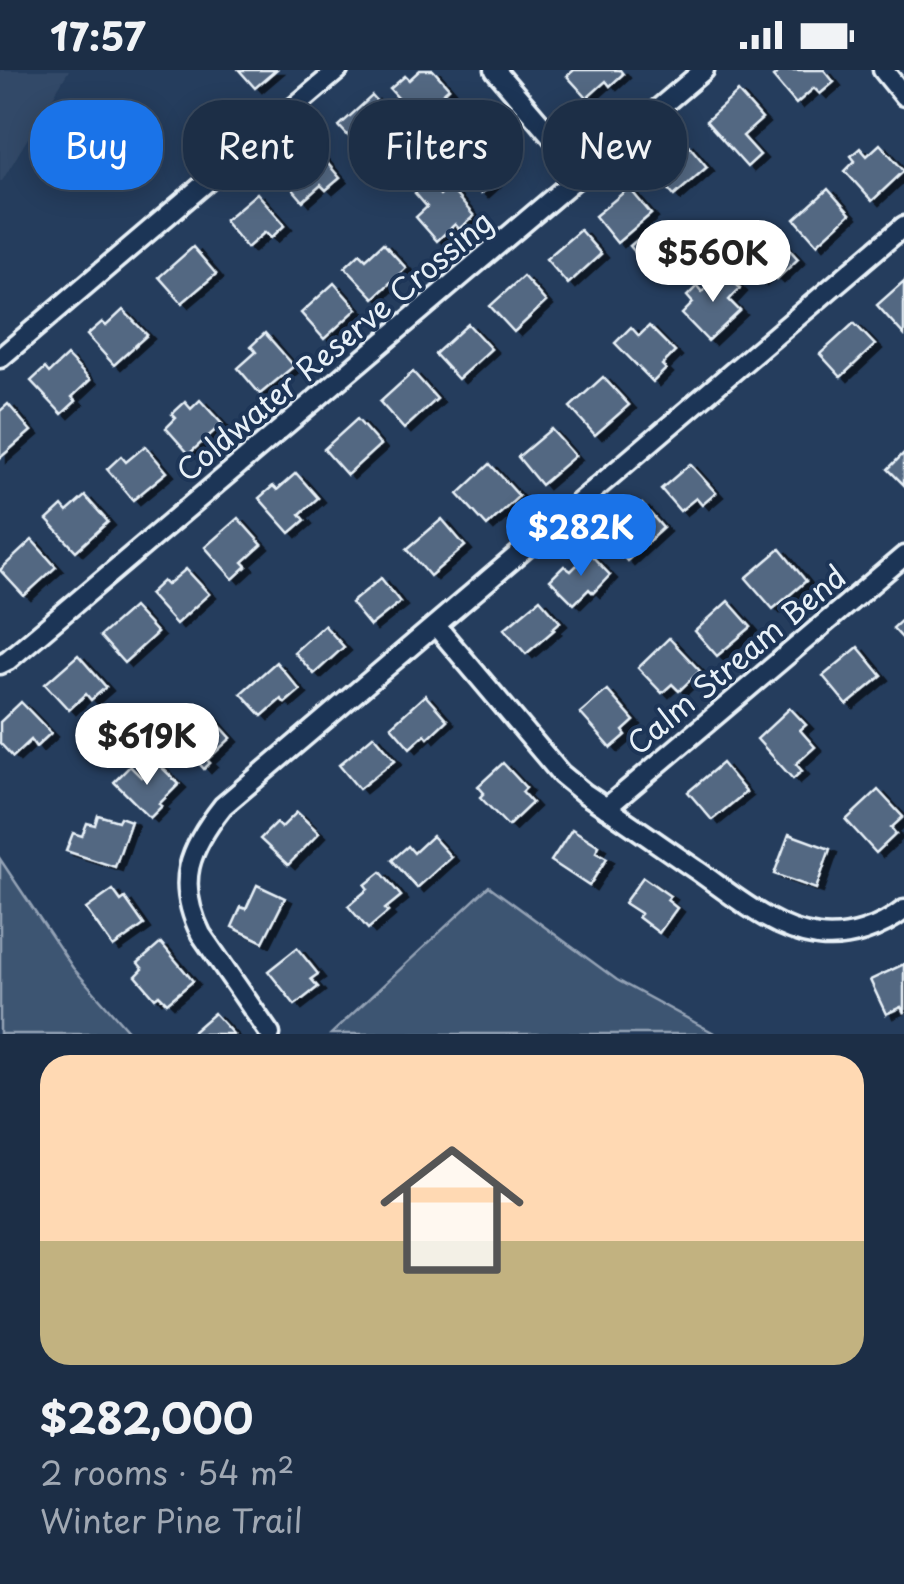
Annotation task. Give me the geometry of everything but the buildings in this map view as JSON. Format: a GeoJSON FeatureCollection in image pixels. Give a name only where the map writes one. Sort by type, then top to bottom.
{"type":"FeatureCollection","features":[{"type":"Feature","properties":{"kind":"street"},"geometry":{"type":"LineString","coordinates":[[0,358],[338,70]]}},
{"type":"Feature","properties":{"kind":"street"},"geometry":{"type":"LineString","coordinates":[[495,70],[543,126]]}},
{"type":"Feature","properties":{"kind":"street","name":"Coldwater Reserve Crossing"},"geometry":{"type":"LineString","coordinates":[[669,100],[704,70]]}},
{"type":"Feature","properties":{"kind":"street"},"geometry":{"type":"LineString","coordinates":[[882,70],[904,96]]}},
{"type":"Feature","properties":{"kind":"street","name":"Coldwater Reserve Crossing"},"geometry":{"type":"LineString","coordinates":[[0,664],[563,190]]}},
{"type":"Feature","properties":{"kind":"street"},"geometry":{"type":"LineString","coordinates":[[270,1034],[192,916],[186,873],[202,833],[223,806],[904,226]]}},
{"type":"Feature","properties":{"kind":"street","name":"Calm Stream Bend"},"geometry":{"type":"LineString","coordinates":[[606,808],[904,556]]}},
{"type":"Feature","properties":{"kind":"street"},"geometry":{"type":"LineString","coordinates":[[436,626],[561,774],[759,912],[794,930],[820,937],[869,930],[904,910]]}},
{"type":"Feature","properties":{"kind":"shaded area"},"geometry":{"type":"Polygon","coordinates":[[[0,70],[69,70],[51,100],[30,100],[30,135],[0,181],[0,70]]]}},
{"type":"Feature","properties":{"kind":"shaded area"},"geometry":{"type":"Polygon","coordinates":[[[0,859],[73,968],[131,1034],[0,1034],[0,859]]]}},
{"type":"Feature","properties":{"kind":"shaded area"},"geometry":{"type":"Polygon","coordinates":[[[489,886],[617,980],[716,1034],[331,1034],[489,886]]]}}]}
